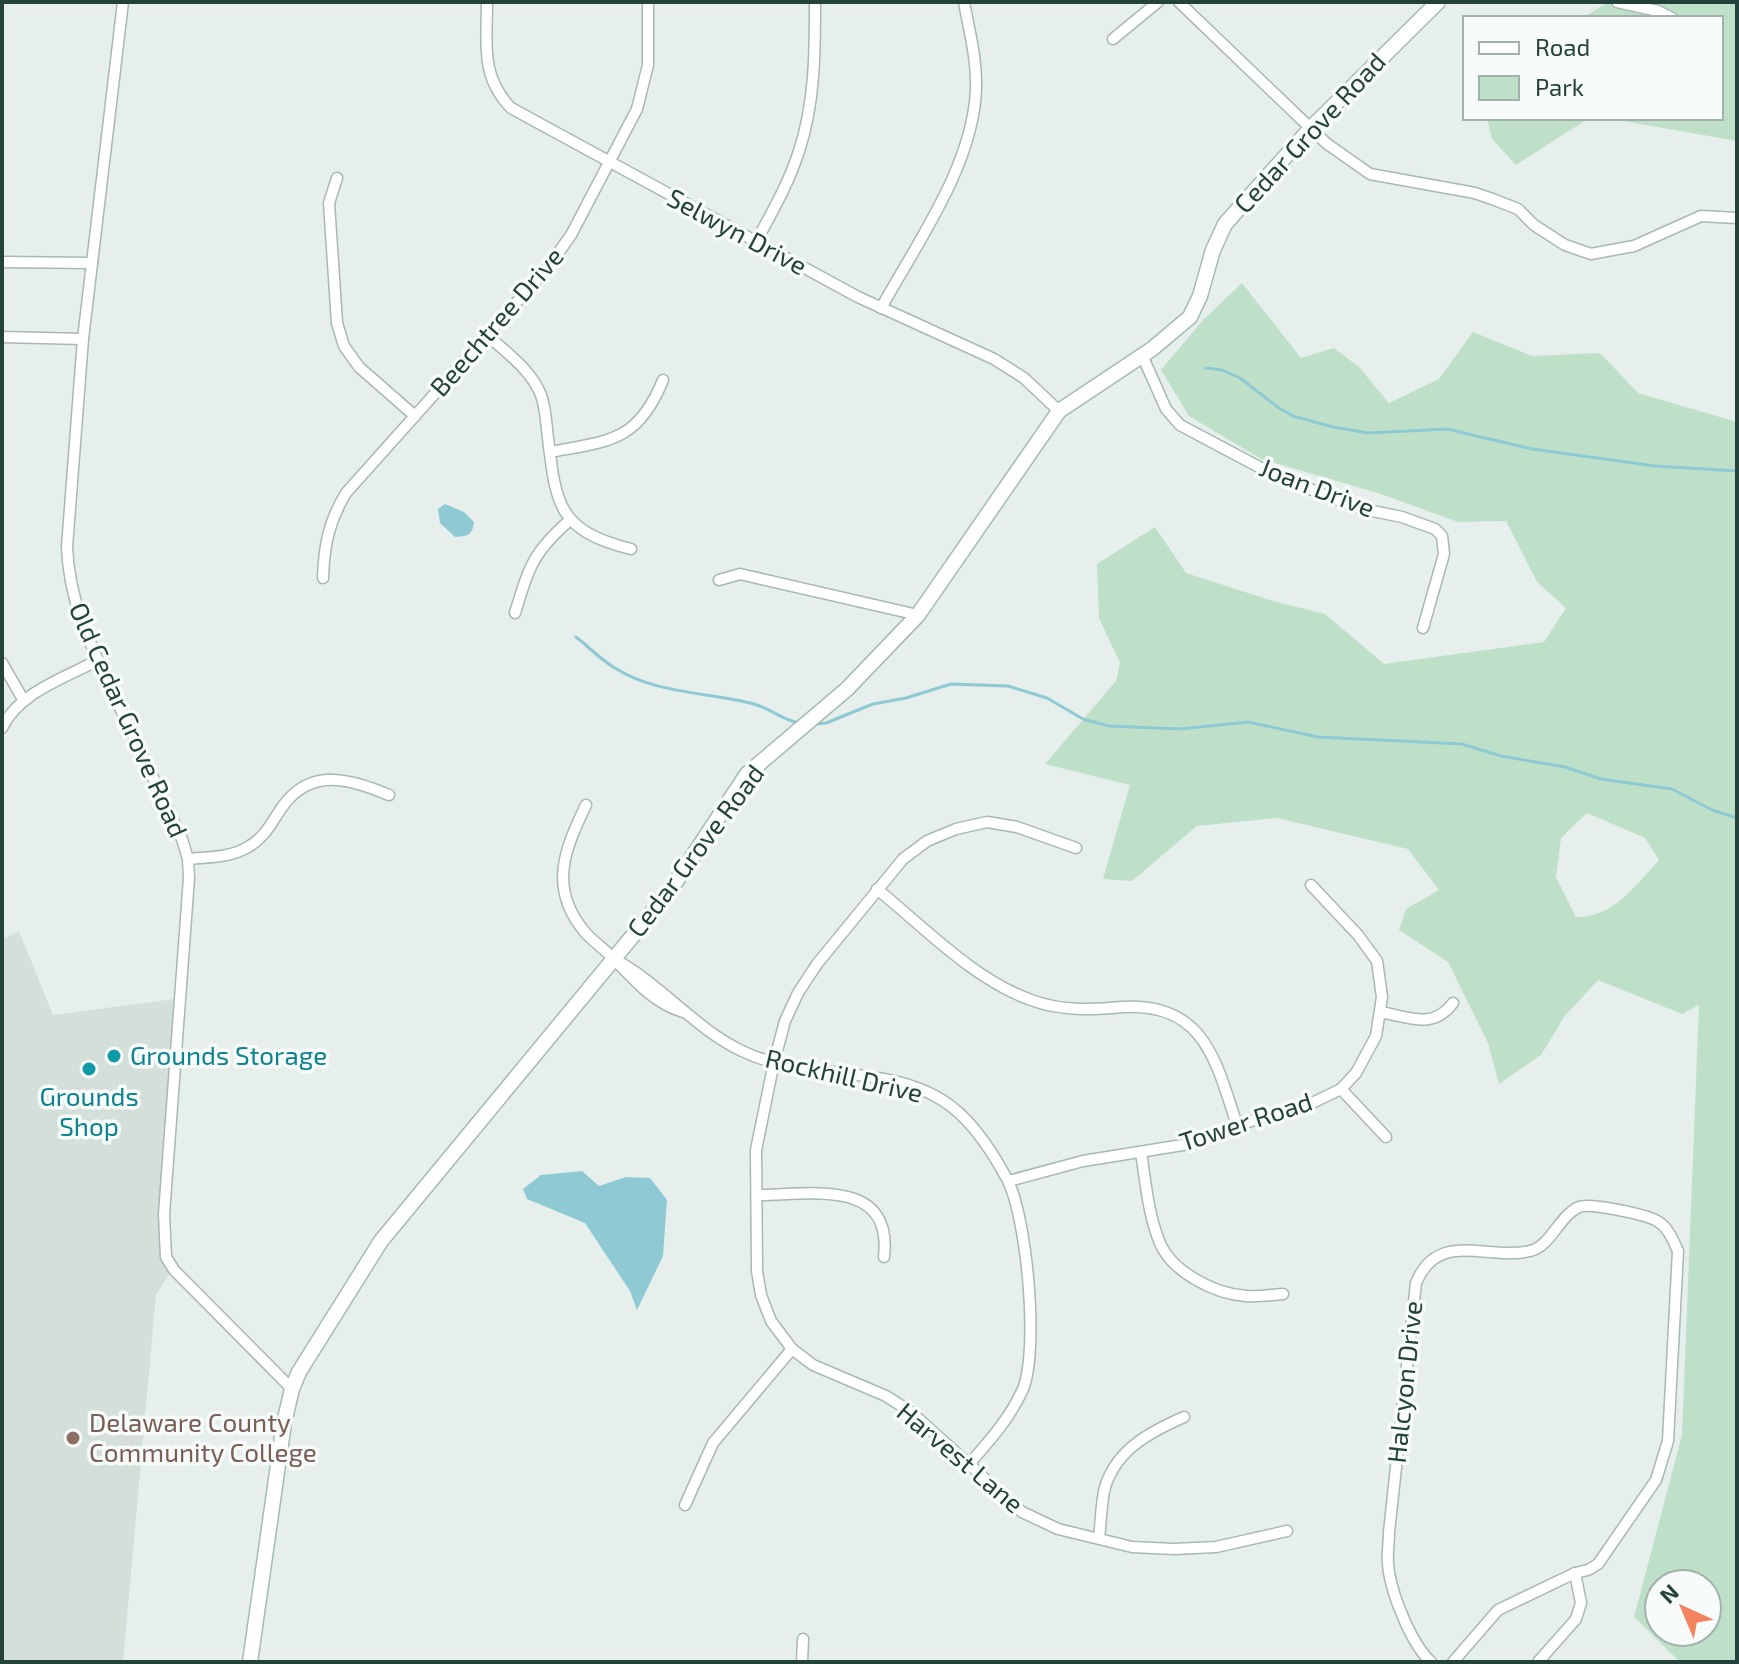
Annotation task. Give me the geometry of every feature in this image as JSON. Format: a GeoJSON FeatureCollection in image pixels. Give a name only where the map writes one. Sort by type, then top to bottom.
{"type":"FeatureCollection","features":[{"type":"Feature","properties":{"kind":"street","name":"Old Cedar Grove Road"},"geometry":{"type":"LineString","coordinates":[[123,2],[83,339],[67,568],[71,593],[98,660],[182,839],[188,859],[164,1214],[166,1257],[185,1282],[292,1389]]}},
{"type":"Feature","properties":{"kind":"street","name":"Selwyn Drive"},"geometry":{"type":"LineString","coordinates":[[487,2],[490,76],[503,99],[522,114],[881,308],[994,359],[1024,378],[1059,411]]}},
{"type":"Feature","properties":{"kind":"street","name":"Beechtree Drive"},"geometry":{"type":"LineString","coordinates":[[323,578],[327,532],[334,512],[346,493],[560,251],[637,109],[648,65],[648,2]]}},
{"type":"Feature","properties":{"kind":"street"},"geometry":{"type":"LineString","coordinates":[[756,242],[786,185],[808,119],[814,63],[815,2]]}},
{"type":"Feature","properties":{"kind":"street"},"geometry":{"type":"LineString","coordinates":[[881,308],[950,182],[970,134],[976,68],[964,2]]}},
{"type":"Feature","properties":{"kind":"street"},"geometry":{"type":"LineString","coordinates":[[1113,39],[1158,2]]}},
{"type":"Feature","properties":{"kind":"street"},"geometry":{"type":"LineString","coordinates":[[1179,2],[1311,128],[1350,162],[1370,174],[1475,193],[1495,200],[1518,209],[1534,225],[1565,245],[1591,254],[1634,246],[1701,216],[1737,218]]}},
{"type":"Feature","properties":{"kind":"street","name":"Cedar Grove Road"},"geometry":{"type":"LineString","coordinates":[[250,1662],[284,1423],[292,1389],[381,1241],[677,880],[747,774],[847,689],[918,615],[1059,411],[1142,355],[1190,317],[1225,224],[1311,128],[1438,2]]}},
{"type":"Feature","properties":{"kind":"street"},"geometry":{"type":"LineString","coordinates":[[1617,2],[1668,16]]}},
{"type":"Feature","properties":{"kind":"street"},"geometry":{"type":"LineString","coordinates":[[337,178],[329,203],[337,323],[344,346],[359,367],[415,416]]}},
{"type":"Feature","properties":{"kind":"street"},"geometry":{"type":"LineString","coordinates":[[2,262],[92,263]]}},
{"type":"Feature","properties":{"kind":"street"},"geometry":{"type":"LineString","coordinates":[[487,335],[535,382],[545,412],[557,494],[570,520],[594,538],[631,549]]}},
{"type":"Feature","properties":{"kind":"street"},"geometry":{"type":"LineString","coordinates":[[2,337],[83,339]]}},
{"type":"Feature","properties":{"kind":"street","name":"Joan Drive"},"geometry":{"type":"LineString","coordinates":[[1142,355],[1166,409],[1180,425],[1221,444],[1247,461],[1324,495],[1435,529],[1442,536],[1444,554],[1423,628]]}},
{"type":"Feature","properties":{"kind":"street"},"geometry":{"type":"LineString","coordinates":[[550,452],[605,442],[623,435],[652,406],[663,380]]}},
{"type":"Feature","properties":{"kind":"street"},"geometry":{"type":"LineString","coordinates":[[515,613],[530,564],[540,549],[570,520]]}},
{"type":"Feature","properties":{"kind":"street"},"geometry":{"type":"LineString","coordinates":[[719,580],[740,574],[918,615]]}},
{"type":"Feature","properties":{"kind":"street"},"geometry":{"type":"LineString","coordinates":[[2,728],[7,717],[24,701],[98,660]]}},
{"type":"Feature","properties":{"kind":"street"},"geometry":{"type":"LineString","coordinates":[[2,663],[24,701]]}},
{"type":"Feature","properties":{"kind":"street"},"geometry":{"type":"LineString","coordinates":[[188,859],[224,856],[246,848],[263,836],[292,796],[310,785],[337,779],[352,780],[389,795]]}},
{"type":"Feature","properties":{"kind":"street","name":"Rockhill Drive"},"geometry":{"type":"LineString","coordinates":[[586,805],[564,855],[565,894],[585,932],[632,980],[665,1007],[685,1013],[718,1038],[745,1053],[825,1073],[880,1079],[917,1088],[943,1100],[966,1120],[1009,1181],[1025,1253],[1030,1323],[1028,1359],[1024,1386],[1007,1421],[970,1463]]}},
{"type":"Feature","properties":{"kind":"street","name":"Harvest Lane"},"geometry":{"type":"LineString","coordinates":[[1076,848],[1017,827],[987,822],[956,829],[927,841],[903,859],[877,889],[798,993],[785,1021],[774,1062],[756,1150],[757,1271],[761,1295],[771,1321],[792,1349],[813,1365],[886,1396],[911,1412],[1022,1512],[1058,1529],[1132,1547],[1174,1549],[1216,1547],[1287,1531]]}},
{"type":"Feature","properties":{"kind":"street","name":"Tower Road"},"geometry":{"type":"LineString","coordinates":[[1009,1181],[1051,1168],[1195,1143],[1237,1125],[1306,1106],[1341,1089],[1356,1073],[1376,1036],[1382,997],[1377,961],[1358,935],[1311,885]]}},
{"type":"Feature","properties":{"kind":"street"},"geometry":{"type":"LineString","coordinates":[[877,889],[974,969],[1030,1000],[1054,1007],[1083,1010],[1133,1007],[1161,1011],[1184,1021],[1201,1035],[1215,1059],[1237,1125]]}},
{"type":"Feature","properties":{"kind":"street"},"geometry":{"type":"LineString","coordinates":[[1380,1012],[1434,1019],[1443,1015],[1453,1003]]}},
{"type":"Feature","properties":{"kind":"street"},"geometry":{"type":"LineString","coordinates":[[1341,1089],[1386,1137]]}},
{"type":"Feature","properties":{"kind":"street"},"geometry":{"type":"LineString","coordinates":[[1141,1153],[1152,1219],[1161,1246],[1176,1266],[1195,1279],[1243,1296],[1283,1294]]}},
{"type":"Feature","properties":{"kind":"street"},"geometry":{"type":"LineString","coordinates":[[757,1195],[833,1194],[853,1197],[869,1205],[882,1221],[886,1236],[884,1257]]}},
{"type":"Feature","properties":{"kind":"street","name":"Halcyon Drive"},"geometry":{"type":"LineString","coordinates":[[1431,1662],[1408,1632],[1388,1566],[1416,1283],[1425,1265],[1440,1253],[1453,1250],[1511,1254],[1534,1250],[1572,1211],[1587,1204],[1656,1220],[1666,1229],[1678,1251],[1668,1441],[1661,1471],[1598,1564],[1498,1610],[1453,1662]]}},
{"type":"Feature","properties":{"kind":"street"},"geometry":{"type":"LineString","coordinates":[[685,1505],[713,1443],[792,1349]]}},
{"type":"Feature","properties":{"kind":"street"},"geometry":{"type":"LineString","coordinates":[[1099,1538],[1105,1488],[1117,1462],[1146,1434],[1184,1417]]}},
{"type":"Feature","properties":{"kind":"street"},"geometry":{"type":"LineString","coordinates":[[1538,1662],[1576,1619],[1581,1603],[1575,1573]]}},
{"type":"Feature","properties":{"kind":"street"},"geometry":{"type":"LineString","coordinates":[[802,1662],[803,1639]]}},
{"type":"Feature","properties":{"kind":"shaded area","name":"Delaware County Community College"},"geometry":{"type":"Polygon","coordinates":[[[19,931],[53,1015],[174,999],[159,1215],[159,1239],[163,1259],[170,1272],[156,1295],[123,1662],[2,1662],[2,939],[19,931]]]}},
{"type":"Feature","properties":{"kind":"green space"},"geometry":{"type":"Polygon","coordinates":[[[1609,2],[1737,2],[1737,141],[1617,120],[1723,120],[1723,16],[1585,16],[1609,2]]]}},
{"type":"Feature","properties":{"kind":"green space"},"geometry":{"type":"Polygon","coordinates":[[[1487,120],[1586,120],[1516,165],[1492,139],[1487,120]]]}},
{"type":"Feature","properties":{"kind":"green space"},"geometry":{"type":"Polygon","coordinates":[[[1242,283],[1301,358],[1334,348],[1359,367],[1389,403],[1439,379],[1473,332],[1532,356],[1600,353],[1638,393],[1737,422],[1737,1662],[1680,1662],[1666,1648],[1723,1648],[1723,1568],[1647,1568],[1682,1435],[1699,1005],[1682,1014],[1598,980],[1564,1017],[1541,1055],[1499,1084],[1488,1043],[1448,962],[1399,930],[1406,909],[1439,890],[1408,849],[1277,818],[1197,826],[1132,881],[1103,879],[1130,785],[1045,764],[1116,681],[1120,663],[1099,618],[1097,564],[1155,527],[1186,573],[1325,614],[1384,664],[1544,642],[1566,608],[1537,582],[1506,521],[1458,522],[1378,493],[1261,459],[1189,416],[1161,370],[1203,320],[1242,283]],[[1587,813],[1561,838],[1556,877],[1576,917],[1589,916],[1612,906],[1659,860],[1645,838],[1587,813]]]}},
{"type":"Feature","properties":{"kind":"green space"},"geometry":{"type":"Polygon","coordinates":[[[1643,1583],[1643,1626],[1634,1617],[1643,1583]]]}},
{"type":"Feature","properties":{"kind":"water"},"geometry":{"type":"Polygon","coordinates":[[[445,504],[464,512],[474,522],[469,534],[455,537],[440,523],[438,509],[445,504]]]}},
{"type":"Feature","properties":{"kind":"water"},"geometry":{"type":"Polygon","coordinates":[[[582,1171],[599,1186],[626,1177],[650,1178],[667,1200],[663,1256],[637,1310],[630,1291],[585,1223],[527,1199],[523,1189],[541,1175],[582,1171]]]}},
{"type":"Feature","properties":{"kind":"waterway"},"geometry":{"type":"LineString","coordinates":[[1206,368],[1222,370],[1240,378],[1293,416],[1333,427],[1368,433],[1447,429],[1532,449],[1655,466],[1737,471]]}},
{"type":"Feature","properties":{"kind":"waterway"},"geometry":{"type":"LineString","coordinates":[[576,637],[631,677],[665,688],[754,704],[799,723]]}},
{"type":"Feature","properties":{"kind":"waterway"},"geometry":{"type":"LineString","coordinates":[[815,724],[826,723],[873,704],[951,684],[1008,686],[1047,698],[1083,719],[1109,726],[1180,729],[1248,722],[1318,737],[1462,744],[1501,756],[1565,767],[1601,779],[1672,789],[1712,810],[1737,818]]}},
{"type":"Feature","properties":{"kind":"place","name":"Grounds Storage"},"geometry":{"type":"Point","coordinates":[114,1056]}},
{"type":"Feature","properties":{"kind":"place","name":"Grounds Shop"},"geometry":{"type":"Point","coordinates":[89,1069]}},
{"type":"Feature","properties":{"kind":"place","name":"Delaware County Community College"},"geometry":{"type":"Point","coordinates":[73,1438]}}]}
